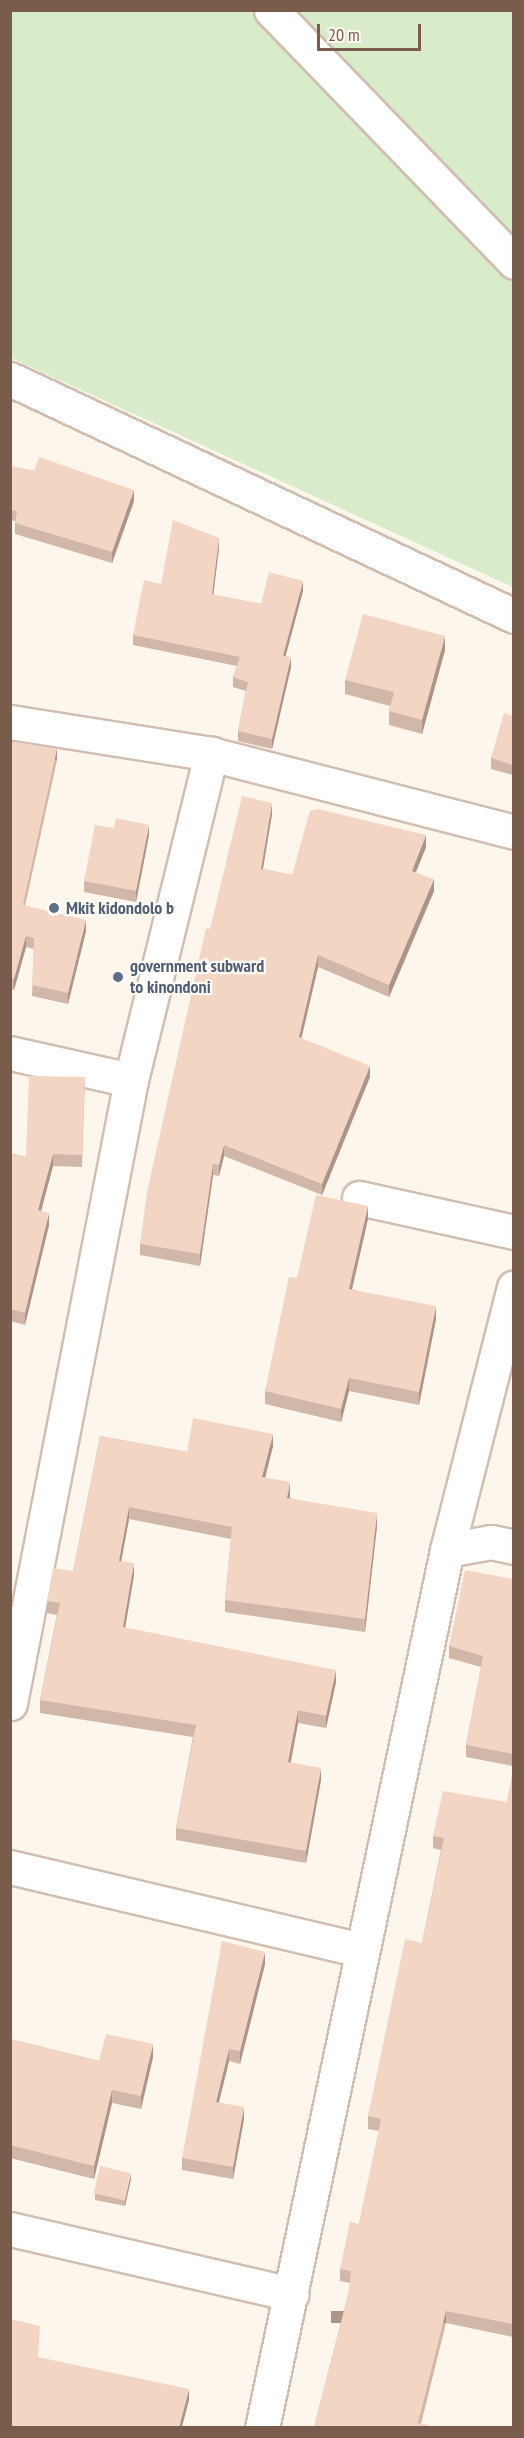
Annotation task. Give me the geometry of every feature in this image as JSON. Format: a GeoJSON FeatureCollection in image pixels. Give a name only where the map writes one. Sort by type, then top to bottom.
{"type":"FeatureCollection","features":[{"type":"Feature","properties":{"kind":"street"},"geometry":{"type":"LineString","coordinates":[[271,10],[513,262]]}},
{"type":"Feature","properties":{"kind":"street"},"geometry":{"type":"LineString","coordinates":[[10,379],[513,616]]}},
{"type":"Feature","properties":{"kind":"street"},"geometry":{"type":"LineString","coordinates":[[10,722],[211,754],[513,832]]}},
{"type":"Feature","properties":{"kind":"street"},"geometry":{"type":"LineString","coordinates":[[10,1703],[131,1080],[211,754]]}},
{"type":"Feature","properties":{"kind":"street"},"geometry":{"type":"LineString","coordinates":[[10,1053],[131,1080]]}},
{"type":"Feature","properties":{"kind":"street"},"geometry":{"type":"LineString","coordinates":[[359,1198],[513,1232]]}},
{"type":"Feature","properties":{"kind":"street"},"geometry":{"type":"LineString","coordinates":[[262,2427],[292,2294],[361,1950],[447,1550],[513,1287]]}},
{"type":"Feature","properties":{"kind":"street"},"geometry":{"type":"LineString","coordinates":[[447,1550],[491,1542],[513,1547]]}},
{"type":"Feature","properties":{"kind":"street"},"geometry":{"type":"LineString","coordinates":[[10,1867],[361,1950]]}},
{"type":"Feature","properties":{"kind":"street"},"geometry":{"type":"LineString","coordinates":[[10,2229],[292,2294]]}},
{"type":"Feature","properties":{"kind":"green space"},"geometry":{"type":"Polygon","coordinates":[[[11,11],[250,11],[513,283],[513,587],[11,358],[11,11]]]}},
{"type":"Feature","properties":{"kind":"green space"},"geometry":{"type":"Polygon","coordinates":[[[290,11],[513,11],[513,234],[290,11]]]}},
{"type":"Feature","properties":{"kind":"building"},"geometry":{"type":"Polygon","coordinates":[[[39,457],[134,490],[112,552],[15,523],[17,511],[10,510],[10,466],[34,471],[39,457]]]}},
{"type":"Feature","properties":{"kind":"building"},"geometry":{"type":"Polygon","coordinates":[[[173,520],[219,538],[212,594],[261,604],[269,572],[303,581],[283,656],[291,657],[272,739],[238,731],[248,682],[233,677],[240,657],[133,635],[144,580],[161,584],[173,520]]]}},
{"type":"Feature","properties":{"kind":"building"},"geometry":{"type":"Polygon","coordinates":[[[363,614],[445,636],[422,720],[389,711],[394,692],[345,680],[363,614]]]}},
{"type":"Feature","properties":{"kind":"building"},"geometry":{"type":"Polygon","coordinates":[[[504,713],[513,716],[513,765],[491,758],[504,713]]]}},
{"type":"Feature","properties":{"kind":"building"},"geometry":{"type":"Polygon","coordinates":[[[10,741],[57,749],[23,905],[86,920],[68,993],[32,985],[34,938],[26,936],[14,979],[10,978],[10,741]]]}},
{"type":"Feature","properties":{"kind":"building"},"geometry":{"type":"Polygon","coordinates":[[[242,796],[272,803],[261,869],[292,875],[310,811],[318,809],[426,835],[412,871],[434,879],[389,985],[318,955],[299,1037],[370,1066],[322,1184],[224,1145],[219,1165],[213,1164],[200,1254],[140,1244],[147,1192],[206,928],[210,929],[242,796]]]}},
{"type":"Feature","properties":{"kind":"building"},"geometry":{"type":"Polygon","coordinates":[[[116,818],[149,825],[136,891],[84,881],[95,825],[114,828],[116,818]]]}},
{"type":"Feature","properties":{"kind":"building"},"geometry":{"type":"Polygon","coordinates":[[[29,1076],[85,1077],[82,1155],[53,1154],[38,1210],[49,1213],[25,1313],[10,1309],[10,1153],[26,1157],[29,1076]]]}},
{"type":"Feature","properties":{"kind":"building"},"geometry":{"type":"Polygon","coordinates":[[[316,1195],[368,1206],[349,1289],[436,1306],[419,1392],[349,1378],[341,1409],[265,1391],[289,1277],[297,1278],[316,1195]]]}},
{"type":"Feature","properties":{"kind":"building"},"geometry":{"type":"Polygon","coordinates":[[[193,1418],[273,1434],[262,1477],[290,1482],[287,1498],[377,1513],[365,1619],[225,1600],[232,1527],[129,1507],[119,1561],[134,1563],[123,1627],[336,1670],[326,1716],[298,1710],[288,1762],[321,1768],[306,1851],[176,1828],[196,1725],[40,1700],[60,1603],[47,1601],[53,1568],[73,1571],[100,1436],[187,1452],[193,1418]]]}},
{"type":"Feature","properties":{"kind":"building"},"geometry":{"type":"Polygon","coordinates":[[[465,1570],[513,1579],[513,1754],[466,1745],[483,1656],[449,1646],[465,1570]]]}},
{"type":"Feature","properties":{"kind":"building"},"geometry":{"type":"Polygon","coordinates":[[[513,1771],[513,2324],[446,2311],[418,2423],[428,2425],[427,2427],[314,2427],[349,2291],[351,2271],[340,2269],[350,2222],[359,2224],[381,2119],[368,2116],[405,1939],[422,1943],[444,1838],[433,1836],[443,1791],[507,1802],[513,1771]]]}},
{"type":"Feature","properties":{"kind":"building"},"geometry":{"type":"Polygon","coordinates":[[[222,1941],[265,1952],[240,2051],[229,2049],[216,2102],[244,2107],[233,2167],[182,2158],[222,1941]]]}},
{"type":"Feature","properties":{"kind":"building"},"geometry":{"type":"Polygon","coordinates":[[[106,2034],[153,2044],[141,2096],[112,2090],[94,2166],[10,2145],[10,2039],[99,2061],[106,2034]]]}},
{"type":"Feature","properties":{"kind":"building"},"geometry":{"type":"Polygon","coordinates":[[[100,2166],[131,2173],[125,2200],[94,2193],[100,2166]]]}},
{"type":"Feature","properties":{"kind":"building"},"geometry":{"type":"Polygon","coordinates":[[[10,2319],[40,2326],[38,2357],[189,2389],[179,2427],[10,2427],[10,2319]]]}},
{"type":"Feature","properties":{"kind":"place","name":"Mkit kidondolo b"},"geometry":{"type":"Point","coordinates":[54,908]}},
{"type":"Feature","properties":{"kind":"place","name":"government subward to kinondoni"},"geometry":{"type":"Point","coordinates":[118,977]}}]}
